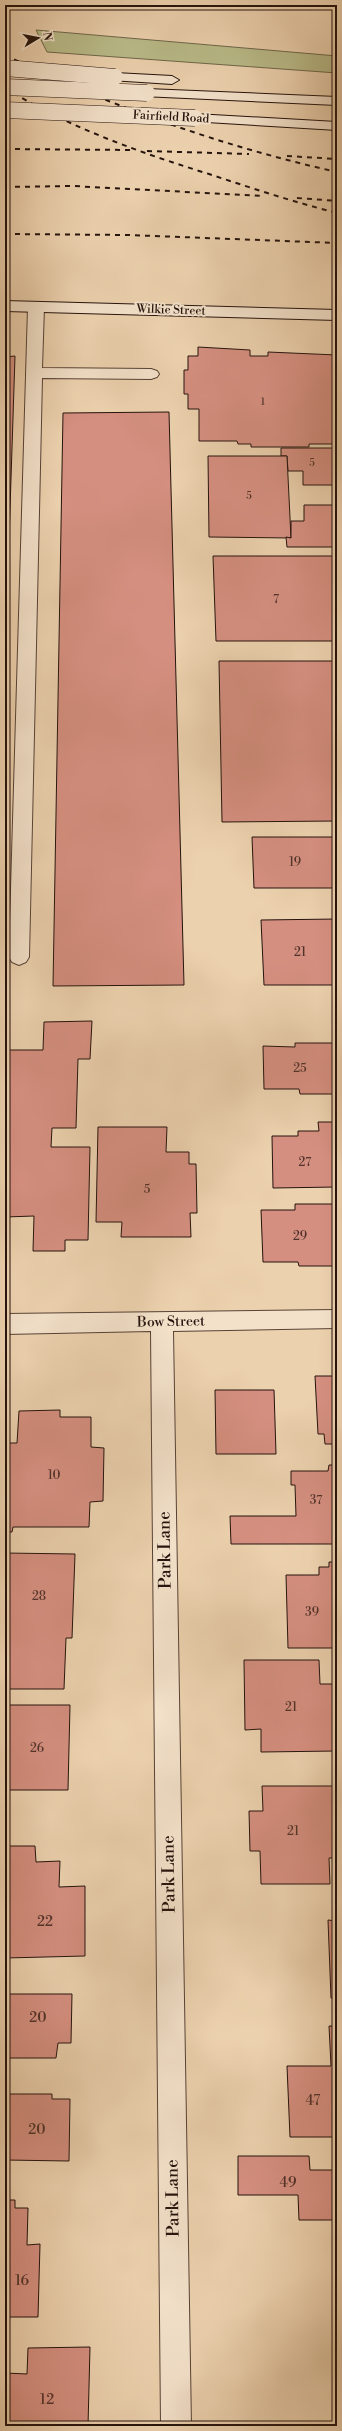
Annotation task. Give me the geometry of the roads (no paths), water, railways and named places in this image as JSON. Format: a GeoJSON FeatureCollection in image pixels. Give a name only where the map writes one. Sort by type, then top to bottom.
{"type":"FeatureCollection","features":[{"type":"Feature","properties":{"kind":"street"},"geometry":{"type":"LineString","coordinates":[[5,68],[179,81],[224,96]]}},
{"type":"Feature","properties":{"kind":"street","name":"Fairfield Road"},"geometry":{"type":"LineString","coordinates":[[5,87],[337,101]]}},
{"type":"Feature","properties":{"kind":"street","name":"Fairfield Road"},"geometry":{"type":"LineString","coordinates":[[5,110],[337,126]]}},
{"type":"Feature","properties":{"kind":"street","name":"Wilkie Street"},"geometry":{"type":"LineString","coordinates":[[5,306],[337,315]]}},
{"type":"Feature","properties":{"kind":"street"},"geometry":{"type":"LineString","coordinates":[[19,957],[36,307]]}},
{"type":"Feature","properties":{"kind":"street"},"geometry":{"type":"LineString","coordinates":[[35,372],[151,374]]}},
{"type":"Feature","properties":{"kind":"street","name":"Bow Street"},"geometry":{"type":"LineString","coordinates":[[5,1324],[162,1323],[337,1319]]}},
{"type":"Feature","properties":{"kind":"street","name":"Park Lane"},"geometry":{"type":"LineString","coordinates":[[162,1323],[176,2426]]}},
{"type":"Feature","properties":{"kind":"railway"},"geometry":{"type":"LineString","coordinates":[[5,55],[86,92],[168,123],[251,150],[337,172]]}},
{"type":"Feature","properties":{"kind":"railway"},"geometry":{"type":"LineString","coordinates":[[5,88],[53,115],[130,147],[182,166],[257,190],[337,213]]}},
{"type":"Feature","properties":{"kind":"railway"},"geometry":{"type":"LineString","coordinates":[[5,149],[131,150]]}},
{"type":"Feature","properties":{"kind":"railway"},"geometry":{"type":"LineString","coordinates":[[147,151],[249,154]]}},
{"type":"Feature","properties":{"kind":"railway"},"geometry":{"type":"LineString","coordinates":[[287,156],[337,159]]}},
{"type":"Feature","properties":{"kind":"railway"},"geometry":{"type":"LineString","coordinates":[[5,187],[73,186],[263,196]]}},
{"type":"Feature","properties":{"kind":"railway"},"geometry":{"type":"LineString","coordinates":[[297,198],[337,201]]}},
{"type":"Feature","properties":{"kind":"railway"},"geometry":{"type":"LineString","coordinates":[[5,234],[128,235],[337,243]]}}]}
